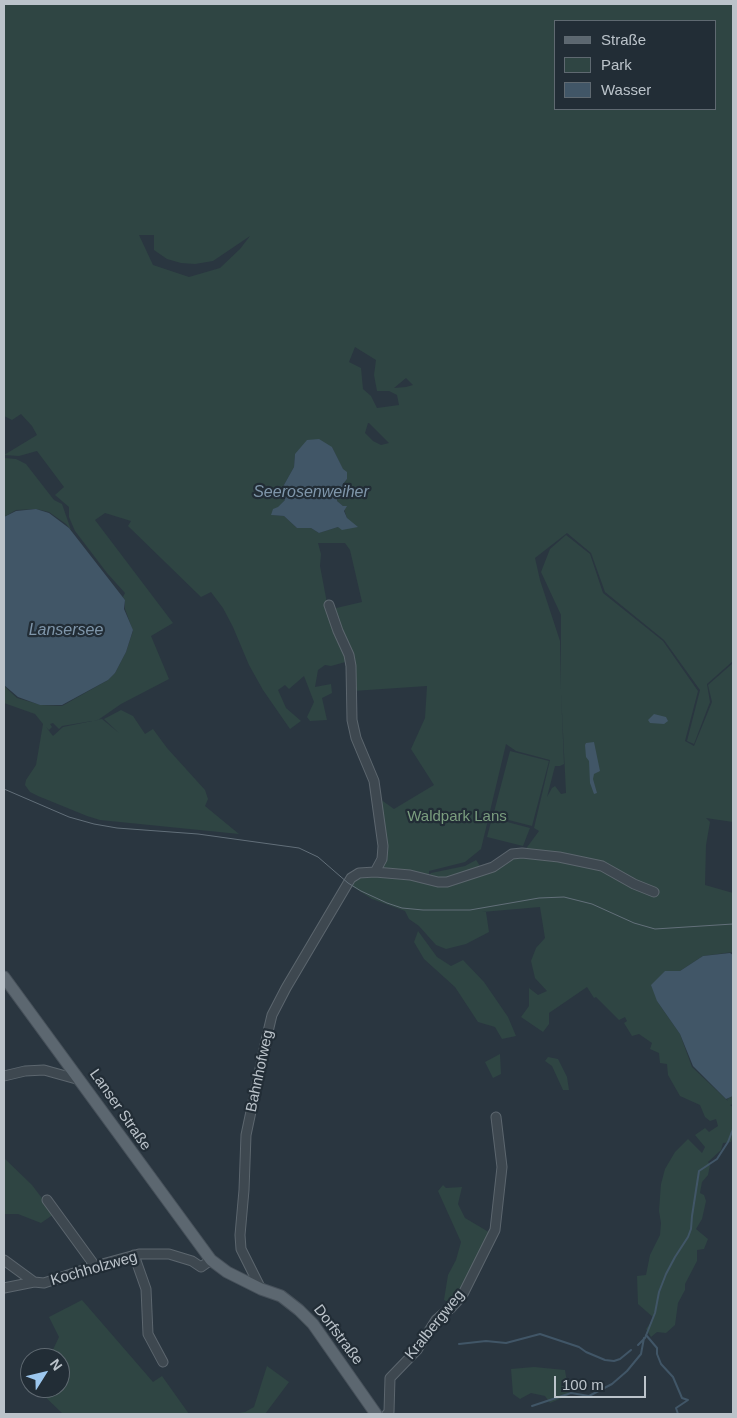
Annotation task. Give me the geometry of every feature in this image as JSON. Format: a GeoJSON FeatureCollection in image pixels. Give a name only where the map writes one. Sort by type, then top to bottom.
{"type":"FeatureCollection","features":[{"type":"Feature","properties":{"kind":"main road","name":"Lanser Straße"},"geometry":{"type":"LineString","coordinates":[[4,978],[211,1260]]}},
{"type":"Feature","properties":{"kind":"main road","name":"Dorfstraße"},"geometry":{"type":"LineString","coordinates":[[211,1260],[227,1272],[261,1289],[281,1296],[290,1302],[313,1324],[376,1414]]}},
{"type":"Feature","properties":{"kind":"street"},"geometry":{"type":"LineString","coordinates":[[329,605],[349,655],[352,720],[356,738],[374,780],[383,846],[382,859],[375,872],[410,875],[440,883],[494,866],[514,854],[529,853],[602,866],[634,884],[654,892]]}},
{"type":"Feature","properties":{"kind":"street","name":"Bahnhofweg"},"geometry":{"type":"LineString","coordinates":[[261,1289],[241,1249],[240,1235],[246,1136],[269,1025],[278,1003],[304,956],[350,880],[359,874],[375,872]]}},
{"type":"Feature","properties":{"kind":"street"},"geometry":{"type":"LineString","coordinates":[[4,1076],[25,1071],[44,1070],[80,1080]]}},
{"type":"Feature","properties":{"kind":"street","name":"Kralbergweg"},"geometry":{"type":"LineString","coordinates":[[387,1414],[389,1412],[390,1378],[417,1350],[434,1323],[462,1296],[495,1230],[502,1167],[496,1117]]}},
{"type":"Feature","properties":{"kind":"street"},"geometry":{"type":"LineString","coordinates":[[47,1200],[96,1266]]}},
{"type":"Feature","properties":{"kind":"street","name":"Kochholzweg"},"geometry":{"type":"LineString","coordinates":[[4,1288],[34,1282],[44,1283],[134,1255],[170,1254],[192,1261],[201,1267],[211,1260]]}},
{"type":"Feature","properties":{"kind":"street"},"geometry":{"type":"LineString","coordinates":[[134,1255],[146,1289],[148,1334],[163,1362]]}},
{"type":"Feature","properties":{"kind":"street"},"geometry":{"type":"LineString","coordinates":[[4,1260],[34,1282]]}},
{"type":"Feature","properties":{"kind":"green space","name":"Waldpark Lans"},"geometry":{"type":"Polygon","coordinates":[[[4,4],[733,4],[733,661],[707,684],[710,702],[694,744],[687,741],[700,690],[664,640],[605,592],[591,553],[567,533],[535,558],[540,580],[560,641],[561,690],[561,615],[541,572],[550,549],[566,535],[590,554],[603,593],[663,641],[698,691],[685,741],[694,746],[712,702],[708,685],[733,663],[733,822],[706,818],[710,822],[706,845],[705,885],[733,893],[733,952],[703,956],[680,971],[665,971],[657,1001],[680,1034],[692,1067],[728,1101],[727,1099],[733,1096],[733,1104],[730,1105],[733,1107],[733,1136],[731,1142],[723,1143],[721,1150],[708,1162],[710,1165],[708,1175],[702,1182],[700,1193],[704,1195],[706,1201],[702,1219],[696,1229],[708,1239],[704,1249],[697,1250],[697,1261],[678,1303],[675,1325],[666,1333],[657,1332],[651,1337],[646,1329],[654,1318],[638,1304],[637,1276],[646,1275],[650,1255],[660,1235],[661,1184],[665,1169],[675,1152],[688,1139],[702,1153],[705,1147],[695,1135],[705,1128],[709,1132],[718,1126],[716,1119],[710,1121],[705,1117],[700,1105],[680,1096],[668,1075],[667,1064],[660,1063],[659,1053],[650,1049],[652,1043],[639,1034],[632,1036],[624,1023],[627,1021],[625,1017],[619,1020],[596,997],[594,998],[587,987],[549,1013],[549,1024],[543,1032],[521,1017],[529,1006],[529,988],[538,995],[547,991],[535,978],[531,961],[536,948],[545,938],[540,907],[482,912],[486,912],[489,932],[466,944],[446,949],[436,945],[419,926],[409,919],[405,911],[372,899],[350,885],[354,879],[380,869],[380,799],[394,809],[434,785],[411,749],[425,718],[427,686],[353,691],[353,660],[332,609],[362,602],[350,550],[345,543],[318,543],[327,603],[349,661],[331,666],[325,665],[318,670],[315,687],[331,684],[332,693],[322,698],[327,720],[310,721],[307,717],[314,702],[304,676],[289,689],[285,685],[278,690],[286,708],[301,721],[290,729],[263,690],[249,665],[223,608],[211,592],[201,597],[128,526],[131,521],[105,513],[95,520],[173,623],[151,636],[169,679],[121,704],[98,720],[102,719],[119,733],[104,719],[121,710],[133,716],[145,734],[153,729],[167,748],[205,790],[208,799],[205,806],[239,834],[100,820],[30,792],[25,785],[26,780],[36,765],[43,724],[35,714],[4,703],[4,686],[17,698],[41,705],[62,706],[108,680],[115,673],[126,652],[133,631],[125,609],[123,597],[125,593],[75,531],[69,517],[69,507],[55,495],[64,487],[37,451],[19,456],[4,455],[37,435],[21,414],[12,420],[4,416],[4,4]],[[139,235],[153,265],[189,277],[220,268],[240,249],[250,236],[213,261],[195,264],[167,259],[154,250],[154,235],[139,235]],[[355,347],[349,362],[361,368],[363,389],[371,396],[377,408],[399,405],[397,395],[389,391],[377,391],[374,375],[376,360],[355,347]],[[406,378],[394,388],[406,387],[413,385],[406,378]],[[369,423],[365,433],[373,441],[381,445],[389,443],[369,423]],[[332,447],[295,454],[294,467],[280,492],[285,500],[272,515],[284,516],[297,528],[311,528],[319,533],[338,527],[347,518],[343,506],[337,501],[338,493],[343,490],[343,484],[347,479],[332,447]],[[561,692],[564,764],[555,766],[547,797],[555,786],[561,794],[566,793],[561,692]],[[93,721],[62,726],[59,729],[53,723],[50,724],[52,727],[49,730],[46,727],[53,736],[63,727],[93,721]],[[506,744],[481,849],[465,862],[429,871],[429,876],[431,873],[465,866],[476,860],[480,866],[480,873],[525,850],[539,831],[534,828],[550,760],[516,751],[506,744]]]}},
{"type":"Feature","properties":{"kind":"green space"},"geometry":{"type":"Polygon","coordinates":[[[4,458],[16,459],[26,464],[54,500],[62,504],[71,530],[49,512],[36,509],[16,510],[4,517],[4,458]]]}},
{"type":"Feature","properties":{"kind":"green space"},"geometry":{"type":"Polygon","coordinates":[[[510,751],[549,761],[532,826],[493,816],[510,751]]]}},
{"type":"Feature","properties":{"kind":"green space"},"geometry":{"type":"Polygon","coordinates":[[[492,818],[530,828],[523,846],[487,837],[492,818]]]}},
{"type":"Feature","properties":{"kind":"green space"},"geometry":{"type":"Polygon","coordinates":[[[418,931],[437,957],[451,966],[463,960],[484,982],[508,1017],[516,1036],[502,1039],[495,1027],[478,1022],[455,987],[424,959],[414,942],[418,931]]]}},
{"type":"Feature","properties":{"kind":"green space"},"geometry":{"type":"Polygon","coordinates":[[[500,1054],[501,1074],[493,1078],[485,1062],[500,1054]]]}},
{"type":"Feature","properties":{"kind":"green space"},"geometry":{"type":"Polygon","coordinates":[[[548,1057],[558,1059],[567,1077],[569,1090],[563,1090],[552,1066],[545,1061],[548,1057]]]}},
{"type":"Feature","properties":{"kind":"green space"},"geometry":{"type":"Polygon","coordinates":[[[4,1158],[32,1185],[54,1214],[41,1223],[18,1214],[4,1214],[4,1158]]]}},
{"type":"Feature","properties":{"kind":"green space"},"geometry":{"type":"Polygon","coordinates":[[[443,1185],[446,1188],[462,1187],[458,1204],[465,1218],[492,1234],[462,1292],[451,1303],[444,1300],[448,1275],[456,1260],[461,1242],[438,1191],[443,1185]]]}},
{"type":"Feature","properties":{"kind":"green space"},"geometry":{"type":"Polygon","coordinates":[[[82,1300],[153,1382],[162,1376],[189,1414],[63,1414],[46,1398],[70,1398],[70,1348],[54,1348],[59,1337],[49,1317],[82,1300]]]}},
{"type":"Feature","properties":{"kind":"green space"},"geometry":{"type":"Polygon","coordinates":[[[267,1366],[289,1382],[265,1414],[231,1414],[245,1412],[254,1407],[267,1366]]]}},
{"type":"Feature","properties":{"kind":"green space"},"geometry":{"type":"Polygon","coordinates":[[[534,1367],[565,1370],[569,1395],[550,1403],[545,1396],[531,1393],[520,1399],[513,1394],[511,1369],[534,1367]]]}},
{"type":"Feature","properties":{"kind":"water","name":"Seerosenweiher"},"geometry":{"type":"Polygon","coordinates":[[[319,439],[332,447],[343,469],[347,472],[347,479],[343,484],[343,490],[338,493],[337,501],[343,506],[347,506],[344,511],[347,518],[358,527],[342,530],[338,527],[319,533],[311,528],[297,528],[284,516],[271,515],[273,509],[285,500],[280,492],[294,467],[295,454],[307,440],[319,439]]]}},
{"type":"Feature","properties":{"kind":"water","name":"Lansersee"},"geometry":{"type":"Polygon","coordinates":[[[36,509],[49,513],[69,528],[125,600],[124,609],[133,630],[126,652],[115,673],[108,680],[62,705],[40,705],[18,697],[4,685],[4,517],[16,511],[36,509]]]}},
{"type":"Feature","properties":{"kind":"water"},"geometry":{"type":"Polygon","coordinates":[[[654,714],[666,717],[668,721],[664,724],[650,723],[648,720],[654,714]]]}},
{"type":"Feature","properties":{"kind":"water"},"geometry":{"type":"Polygon","coordinates":[[[594,742],[600,771],[594,774],[593,779],[597,793],[594,794],[590,783],[589,761],[586,757],[585,745],[586,743],[594,742]]]}},
{"type":"Feature","properties":{"kind":"water"},"geometry":{"type":"Polygon","coordinates":[[[730,953],[733,955],[733,1096],[726,1099],[693,1066],[680,1034],[657,1001],[651,985],[665,971],[680,971],[703,956],[730,953]]]}},
{"type":"Feature","properties":{"kind":"waterway"},"geometry":{"type":"LineString","coordinates":[[638,1345],[645,1338],[655,1313],[659,1292],[666,1274],[691,1229],[699,1171],[717,1159],[728,1142],[733,1129]]}},
{"type":"Feature","properties":{"kind":"waterway"},"geometry":{"type":"LineString","coordinates":[[459,1344],[486,1341],[506,1343],[540,1334],[579,1347],[605,1360],[614,1361],[620,1359],[631,1350]]}},
{"type":"Feature","properties":{"kind":"waterway"},"geometry":{"type":"LineString","coordinates":[[646,1335],[657,1348],[661,1364],[673,1377],[682,1398],[688,1400],[676,1408],[678,1414]]}},
{"type":"Feature","properties":{"kind":"waterway"},"geometry":{"type":"LineString","coordinates":[[532,1406],[571,1393],[589,1396],[612,1384],[627,1371],[641,1354],[644,1338]]}},
{"type":"Feature","properties":{"kind":"tram line"},"geometry":{"type":"LineString","coordinates":[[4,789],[69,817],[94,824],[117,828],[198,834],[299,848],[318,857],[348,883],[361,891],[402,908],[470,910],[539,898],[564,897],[592,904],[634,923],[655,929],[733,924]]}}]}
